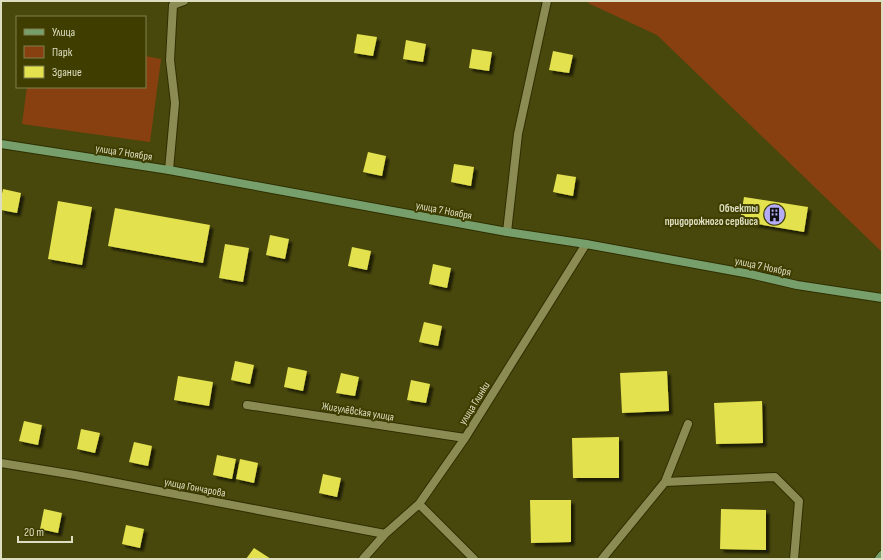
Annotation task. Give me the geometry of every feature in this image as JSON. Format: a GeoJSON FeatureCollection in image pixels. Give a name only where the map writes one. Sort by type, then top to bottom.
{"type":"FeatureCollection","features":[{"type":"Feature","properties":{"kind":"street"},"geometry":{"type":"LineString","coordinates":[[169,170],[175,103],[170,60],[170,3],[184,1]]}},
{"type":"Feature","properties":{"kind":"street"},"geometry":{"type":"LineString","coordinates":[[507,232],[518,134],[547,1]]}},
{"type":"Feature","properties":{"kind":"street","name":"улица 7 Ноября"},"geometry":{"type":"LineString","coordinates":[[1,144],[169,170],[507,232],[586,244],[750,274],[797,285],[882,298]]}},
{"type":"Feature","properties":{"kind":"street","name":"улица Глинки"},"geometry":{"type":"LineString","coordinates":[[364,559],[385,534],[419,504],[465,438],[586,244]]}},
{"type":"Feature","properties":{"kind":"street","name":"Жигулёвская улица"},"geometry":{"type":"LineString","coordinates":[[247,405],[465,438]]}},
{"type":"Feature","properties":{"kind":"street"},"geometry":{"type":"LineString","coordinates":[[602,559],[665,482],[688,424]]}},
{"type":"Feature","properties":{"kind":"street","name":"улица Гончарова"},"geometry":{"type":"LineString","coordinates":[[1,463],[76,475],[385,534]]}},
{"type":"Feature","properties":{"kind":"street"},"geometry":{"type":"LineString","coordinates":[[665,482],[775,477],[799,501],[794,559]]}},
{"type":"Feature","properties":{"kind":"street"},"geometry":{"type":"LineString","coordinates":[[419,504],[474,559]]}},
{"type":"Feature","properties":{"kind":"street"},"geometry":{"type":"LineString","coordinates":[[879,559],[882,555]]}},
{"type":"Feature","properties":{"kind":"green space"},"geometry":{"type":"Polygon","coordinates":[[[589,1],[878,1],[882,4],[882,252],[657,35],[588,3],[589,1]]]}},
{"type":"Feature","properties":{"kind":"green space"},"geometry":{"type":"Polygon","coordinates":[[[146,56],[161,59],[150,142],[22,124],[27,88],[146,88],[146,56]]]}},
{"type":"Feature","properties":{"kind":"building"},"geometry":{"type":"Polygon","coordinates":[[[357,34],[377,37],[373,56],[354,53],[357,34]]]}},
{"type":"Feature","properties":{"kind":"building"},"geometry":{"type":"Polygon","coordinates":[[[406,40],[426,44],[423,62],[403,59],[406,40]]]}},
{"type":"Feature","properties":{"kind":"building"},"geometry":{"type":"Polygon","coordinates":[[[472,49],[492,52],[489,71],[469,68],[472,49]]]}},
{"type":"Feature","properties":{"kind":"building"},"geometry":{"type":"Polygon","coordinates":[[[553,51],[573,55],[569,73],[549,70],[553,51]]]}},
{"type":"Feature","properties":{"kind":"building"},"geometry":{"type":"Polygon","coordinates":[[[368,152],[386,156],[382,176],[363,172],[368,152]]]}},
{"type":"Feature","properties":{"kind":"building"},"geometry":{"type":"Polygon","coordinates":[[[454,164],[474,167],[471,186],[451,182],[454,164]]]}},
{"type":"Feature","properties":{"kind":"building"},"geometry":{"type":"Polygon","coordinates":[[[557,174],[576,177],[573,196],[553,192],[557,174]]]}},
{"type":"Feature","properties":{"kind":"building"},"geometry":{"type":"Polygon","coordinates":[[[3,189],[21,193],[17,213],[1,210],[3,189]]]}},
{"type":"Feature","properties":{"kind":"building","name":"Объекты придорожного сервиса"},"geometry":{"type":"Polygon","coordinates":[[[744,197],[808,207],[804,232],[740,221],[744,197]]]}},
{"type":"Feature","properties":{"kind":"building"},"geometry":{"type":"Polygon","coordinates":[[[58,201],[92,207],[82,265],[48,259],[58,201]]]}},
{"type":"Feature","properties":{"kind":"building"},"geometry":{"type":"Polygon","coordinates":[[[115,208],[210,225],[203,263],[108,246],[115,208]]]}},
{"type":"Feature","properties":{"kind":"building"},"geometry":{"type":"Polygon","coordinates":[[[270,235],[289,239],[285,259],[266,255],[270,235]]]}},
{"type":"Feature","properties":{"kind":"building"},"geometry":{"type":"Polygon","coordinates":[[[225,244],[249,248],[243,282],[219,278],[225,244]]]}},
{"type":"Feature","properties":{"kind":"building"},"geometry":{"type":"Polygon","coordinates":[[[352,247],[371,251],[367,270],[348,266],[352,247]]]}},
{"type":"Feature","properties":{"kind":"building"},"geometry":{"type":"Polygon","coordinates":[[[433,264],[451,268],[447,288],[429,284],[433,264]]]}},
{"type":"Feature","properties":{"kind":"building"},"geometry":{"type":"Polygon","coordinates":[[[424,322],[442,326],[438,346],[419,342],[424,322]]]}},
{"type":"Feature","properties":{"kind":"building"},"geometry":{"type":"Polygon","coordinates":[[[235,361],[254,365],[250,384],[231,380],[235,361]]]}},
{"type":"Feature","properties":{"kind":"building"},"geometry":{"type":"Polygon","coordinates":[[[288,367],[307,371],[303,391],[284,387],[288,367]]]}},
{"type":"Feature","properties":{"kind":"building"},"geometry":{"type":"Polygon","coordinates":[[[667,371],[669,411],[622,413],[620,373],[667,371]]]}},
{"type":"Feature","properties":{"kind":"building"},"geometry":{"type":"Polygon","coordinates":[[[341,373],[359,377],[355,396],[336,393],[341,373]]]}},
{"type":"Feature","properties":{"kind":"building"},"geometry":{"type":"Polygon","coordinates":[[[178,376],[213,382],[209,406],[174,400],[178,376]]]}},
{"type":"Feature","properties":{"kind":"building"},"geometry":{"type":"Polygon","coordinates":[[[411,380],[430,384],[426,403],[407,400],[411,380]]]}},
{"type":"Feature","properties":{"kind":"building"},"geometry":{"type":"Polygon","coordinates":[[[762,401],[763,443],[716,444],[714,403],[762,401]]]}},
{"type":"Feature","properties":{"kind":"building"},"geometry":{"type":"Polygon","coordinates":[[[24,421],[42,425],[38,445],[19,441],[24,421]]]}},
{"type":"Feature","properties":{"kind":"building"},"geometry":{"type":"Polygon","coordinates":[[[81,429],[100,433],[95,453],[77,449],[81,429]]]}},
{"type":"Feature","properties":{"kind":"building"},"geometry":{"type":"Polygon","coordinates":[[[619,437],[619,478],[573,478],[572,438],[619,437]]]}},
{"type":"Feature","properties":{"kind":"building"},"geometry":{"type":"Polygon","coordinates":[[[134,442],[152,446],[148,466],[129,462],[134,442]]]}},
{"type":"Feature","properties":{"kind":"building"},"geometry":{"type":"Polygon","coordinates":[[[217,455],[236,459],[232,479],[213,475],[217,455]]]}},
{"type":"Feature","properties":{"kind":"building"},"geometry":{"type":"Polygon","coordinates":[[[240,459],[258,463],[254,483],[236,479],[240,459]]]}},
{"type":"Feature","properties":{"kind":"building"},"geometry":{"type":"Polygon","coordinates":[[[323,474],[341,478],[337,497],[319,493],[323,474]]]}},
{"type":"Feature","properties":{"kind":"building"},"geometry":{"type":"Polygon","coordinates":[[[530,500],[571,500],[571,542],[531,543],[530,500]]]}},
{"type":"Feature","properties":{"kind":"building"},"geometry":{"type":"Polygon","coordinates":[[[44,509],[62,513],[58,533],[40,529],[44,509]]]}},
{"type":"Feature","properties":{"kind":"building"},"geometry":{"type":"Polygon","coordinates":[[[721,509],[766,510],[766,550],[720,549],[721,509]]]}},
{"type":"Feature","properties":{"kind":"building"},"geometry":{"type":"Polygon","coordinates":[[[126,525],[144,529],[140,548],[122,544],[126,525]]]}},
{"type":"Feature","properties":{"kind":"building"},"geometry":{"type":"Polygon","coordinates":[[[254,548],[271,559],[246,559],[254,548]]]}},
{"type":"Feature","properties":{"kind":"place","name":"Объекты придорожного сервиса"},"geometry":{"type":"Point","coordinates":[774,214]}}]}
